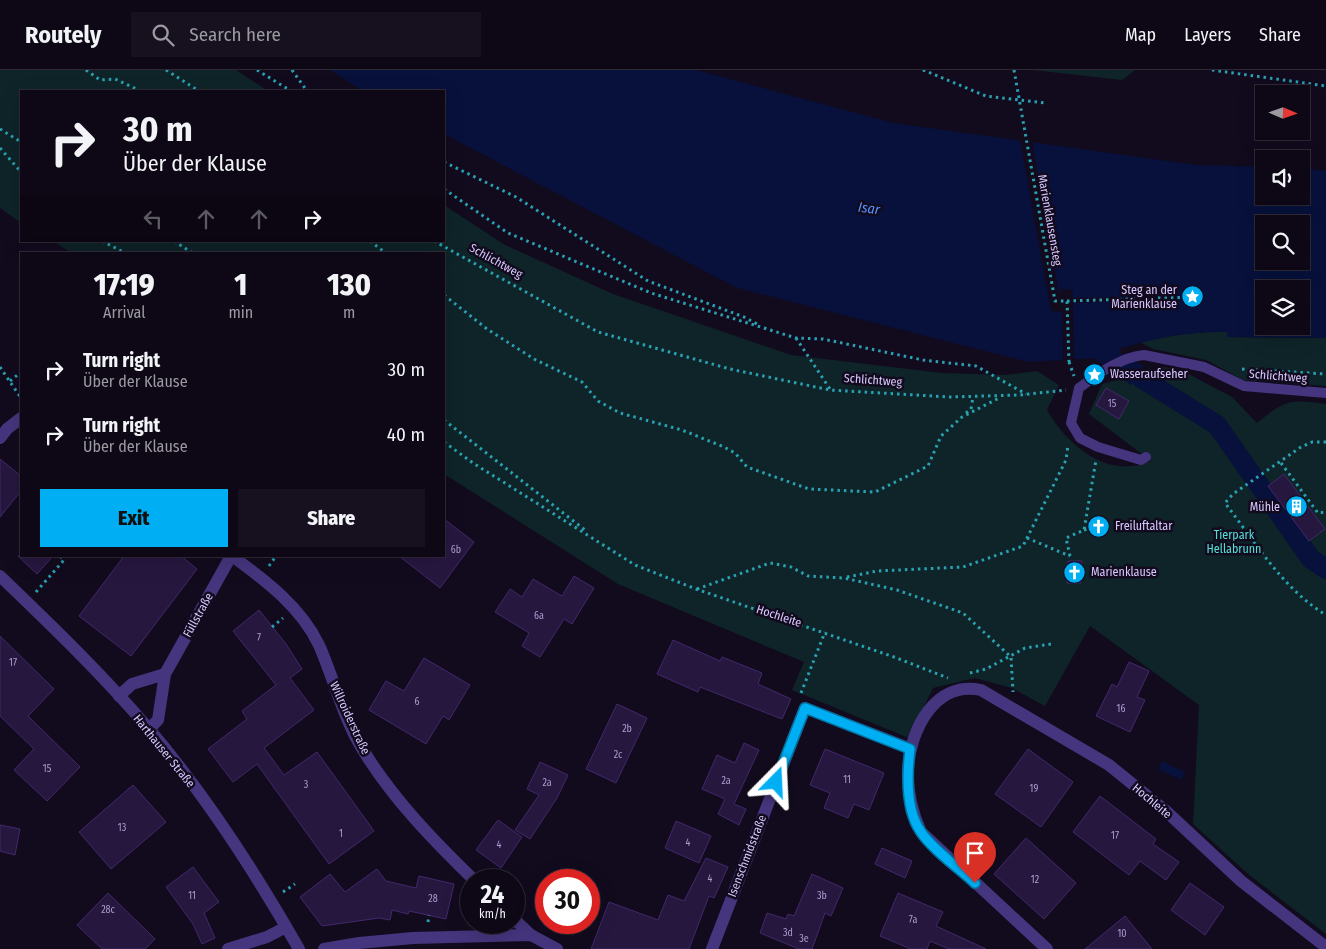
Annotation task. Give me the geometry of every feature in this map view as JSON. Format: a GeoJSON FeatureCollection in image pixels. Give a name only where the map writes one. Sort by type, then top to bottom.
{"type":"FeatureCollection","features":[{"type":"Feature","properties":{"kind":"street"},"geometry":{"type":"LineString","coordinates":[[0,438],[7,429],[20,419]]}},
{"type":"Feature","properties":{"kind":"street","name":"Füllstraße"},"geometry":{"type":"LineString","coordinates":[[149,729],[158,720],[165,674],[230,557]]}},
{"type":"Feature","properties":{"kind":"street","name":"Willroiderstraße"},"geometry":{"type":"LineString","coordinates":[[232,557],[269,584],[294,610],[318,644],[362,750],[410,814],[463,869]]}},
{"type":"Feature","properties":{"kind":"street","name":"Harthauser Straße"},"geometry":{"type":"LineString","coordinates":[[0,576],[119,696],[149,729],[225,832],[299,949]]}},
{"type":"Feature","properties":{"kind":"street"},"geometry":{"type":"LineString","coordinates":[[119,696],[132,684],[165,674]]}},
{"type":"Feature","properties":{"kind":"street","name":"Hochleite"},"geometry":{"type":"LineString","coordinates":[[959,689],[970,687],[981,690],[1012,706],[1109,765],[1167,812],[1241,881],[1326,947]]}},
{"type":"Feature","properties":{"kind":"street"},"geometry":{"type":"LineString","coordinates":[[959,689],[935,701],[925,716],[910,749],[908,770],[912,811],[921,832],[1047,949]]}},
{"type":"Feature","properties":{"kind":"street"},"geometry":{"type":"LineString","coordinates":[[805,708],[910,749]]}},
{"type":"Feature","properties":{"kind":"street","name":"Isenschmidstraße"},"geometry":{"type":"LineString","coordinates":[[712,949],[805,708]]}},
{"type":"Feature","properties":{"kind":"street"},"geometry":{"type":"LineString","coordinates":[[228,949],[267,937],[286,927]]}},
{"type":"Feature","properties":{"kind":"street"},"geometry":{"type":"LineString","coordinates":[[525,929],[531,935],[557,949]]}},
{"type":"Feature","properties":{"kind":"street"},"geometry":{"type":"LineString","coordinates":[[324,949],[359,943],[413,938],[531,935]]}},
{"type":"Feature","properties":{"kind":"lane","name":"Schlichtweg"},"geometry":{"type":"LineString","coordinates":[[1078,388],[1099,374],[1134,356],[1144,355],[1204,367],[1244,386],[1326,393]]}},
{"type":"Feature","properties":{"kind":"lane"},"geometry":{"type":"LineString","coordinates":[[1078,388],[1071,423],[1080,438],[1098,447],[1141,460],[1146,457]]}},
{"type":"Feature","properties":{"kind":"path"},"geometry":{"type":"LineString","coordinates":[[86,70],[100,80],[115,79],[139,90]]}},
{"type":"Feature","properties":{"kind":"path"},"geometry":{"type":"LineString","coordinates":[[166,70],[196,90]]}},
{"type":"Feature","properties":{"kind":"path"},"geometry":{"type":"LineString","coordinates":[[257,70],[289,90]]}},
{"type":"Feature","properties":{"kind":"path"},"geometry":{"type":"LineString","coordinates":[[292,70],[306,90]]}},
{"type":"Feature","properties":{"kind":"path"},"geometry":{"type":"LineString","coordinates":[[923,70],[986,96],[1046,103]]}},
{"type":"Feature","properties":{"kind":"path","name":"Marienklausensteg"},"geometry":{"type":"LineString","coordinates":[[1014,70],[1055,301],[1067,301]]}},
{"type":"Feature","properties":{"kind":"path"},"geometry":{"type":"LineString","coordinates":[[1212,70],[1326,86]]}},
{"type":"Feature","properties":{"kind":"path"},"geometry":{"type":"LineString","coordinates":[[0,129],[20,141]]}},
{"type":"Feature","properties":{"kind":"path"},"geometry":{"type":"LineString","coordinates":[[0,148],[20,171]]}},
{"type":"Feature","properties":{"kind":"path"},"geometry":{"type":"LineString","coordinates":[[445,162],[516,197],[648,281],[744,317],[767,329]]}},
{"type":"Feature","properties":{"kind":"path"},"geometry":{"type":"LineString","coordinates":[[445,190],[508,233],[651,293],[796,338],[823,339],[923,360],[976,366],[1026,395]]}},
{"type":"Feature","properties":{"kind":"path"},"geometry":{"type":"LineString","coordinates":[[104,242],[123,252]]}},
{"type":"Feature","properties":{"kind":"path"},"geometry":{"type":"LineString","coordinates":[[176,242],[191,252]]}},
{"type":"Feature","properties":{"kind":"path"},"geometry":{"type":"LineString","coordinates":[[371,242],[384,252]]}},
{"type":"Feature","properties":{"kind":"path","name":"Schlichtweg"},"geometry":{"type":"LineString","coordinates":[[436,242],[598,332],[730,369],[830,390],[949,398],[1026,395],[1078,388]]}},
{"type":"Feature","properties":{"kind":"path"},"geometry":{"type":"LineString","coordinates":[[445,296],[487,329],[534,359],[582,382],[598,401],[620,413],[682,430],[735,453],[747,467],[809,489],[875,492],[928,466],[941,436],[971,409],[974,397]]}},
{"type":"Feature","properties":{"kind":"path"},"geometry":{"type":"LineString","coordinates":[[1069,362],[1067,301],[1193,297]]}},
{"type":"Feature","properties":{"kind":"path"},"geometry":{"type":"LineString","coordinates":[[796,338],[830,390]]}},
{"type":"Feature","properties":{"kind":"path"},"geometry":{"type":"LineString","coordinates":[[0,367],[20,397]]}},
{"type":"Feature","properties":{"kind":"path"},"geometry":{"type":"LineString","coordinates":[[1239,368],[1326,374]]}},
{"type":"Feature","properties":{"kind":"path"},"geometry":{"type":"LineString","coordinates":[[10,382],[20,373]]}},
{"type":"Feature","properties":{"kind":"path"},"geometry":{"type":"LineString","coordinates":[[962,417],[1004,396]]}},
{"type":"Feature","properties":{"kind":"path","name":"Hochleite"},"geometry":{"type":"LineString","coordinates":[[445,421],[599,542]]}},
{"type":"Feature","properties":{"kind":"path"},"geometry":{"type":"LineString","coordinates":[[844,578],[877,572],[963,568],[1023,546],[1066,460],[1071,423]]}},
{"type":"Feature","properties":{"kind":"path"},"geometry":{"type":"LineString","coordinates":[[1326,442],[1312,442],[1239,490],[1225,503],[1289,586],[1308,604],[1326,615]]}},
{"type":"Feature","properties":{"kind":"path","name":"Hochleite"},"geometry":{"type":"LineString","coordinates":[[445,443],[473,463],[635,565],[696,589],[825,632],[948,678],[959,689]]}},
{"type":"Feature","properties":{"kind":"path"},"geometry":{"type":"LineString","coordinates":[[1084,530],[1098,447]]}},
{"type":"Feature","properties":{"kind":"path"},"geometry":{"type":"LineString","coordinates":[[1281,463],[1318,513],[1326,512]]}},
{"type":"Feature","properties":{"kind":"path"},"geometry":{"type":"LineString","coordinates":[[1027,538],[1070,556],[1066,538],[1097,526]]}},
{"type":"Feature","properties":{"kind":"path"},"geometry":{"type":"LineString","coordinates":[[27,602],[64,560],[61,557]]}},
{"type":"Feature","properties":{"kind":"path"},"geometry":{"type":"LineString","coordinates":[[696,589],[770,563],[792,567],[808,576],[844,578],[897,590],[964,613],[1011,657],[1014,685],[1012,706]]}},
{"type":"Feature","properties":{"kind":"path"},"geometry":{"type":"LineString","coordinates":[[272,627],[286,615]]}},
{"type":"Feature","properties":{"kind":"path"},"geometry":{"type":"LineString","coordinates":[[805,708],[800,695],[825,632]]}},
{"type":"Feature","properties":{"kind":"path"},"geometry":{"type":"LineString","coordinates":[[967,674],[986,669],[1025,648],[1051,644]]}},
{"type":"Feature","properties":{"kind":"path"},"geometry":{"type":"LineString","coordinates":[[948,678],[958,676]]}},
{"type":"Feature","properties":{"kind":"path"},"geometry":{"type":"LineString","coordinates":[[289,888],[295,884]]}},
{"type":"Feature","properties":{"kind":"path"},"geometry":{"type":"LineString","coordinates":[[428,924],[429,915]]}},
{"type":"Feature","properties":{"kind":"green space"},"geometry":{"type":"Polygon","coordinates":[[[0,70],[236,70],[266,90],[20,90],[20,222],[0,208],[0,70]]]}},
{"type":"Feature","properties":{"kind":"green space"},"geometry":{"type":"Polygon","coordinates":[[[1033,70],[1135,70],[1122,80],[1033,70]]]}},
{"type":"Feature","properties":{"kind":"green space","name":"Tierpark Hellabrunn"},"geometry":{"type":"Polygon","coordinates":[[[445,206],[505,245],[613,294],[791,355],[942,373],[1005,375],[1037,371],[1059,385],[1047,410],[1056,423],[1078,447],[1105,463],[1135,466],[1151,461],[1089,414],[1102,384],[1140,374],[1174,389],[1159,375],[1161,367],[1179,369],[1232,397],[1257,423],[1274,410],[1288,403],[1326,404],[1326,934],[1248,874],[1193,824],[1199,705],[1090,626],[1045,706],[1012,688],[975,678],[933,688],[909,738],[792,690],[804,662],[618,584],[445,475],[445,252],[71,252],[54,242],[445,242],[445,206]]]}},
{"type":"Feature","properties":{"kind":"green space"},"geometry":{"type":"Polygon","coordinates":[[[1227,332],[1227,337],[1326,338],[1326,386],[1243,380],[1206,360],[1153,349],[1140,342],[1164,336],[1227,332]]]}},
{"type":"Feature","properties":{"kind":"water","name":"Isar"},"geometry":{"type":"Polygon","coordinates":[[[330,70],[696,70],[893,123],[1196,165],[1255,167],[1255,205],[1310,205],[1310,169],[1326,171],[1326,338],[1227,337],[1227,332],[1213,332],[1186,334],[1147,341],[1121,348],[1119,352],[1144,366],[1131,385],[1093,358],[1029,362],[737,288],[445,135],[445,90],[361,90],[330,70]]]}},
{"type":"Feature","properties":{"kind":"water"},"geometry":{"type":"Polygon","coordinates":[[[1162,761],[1185,772],[1181,780],[1158,769],[1162,761]]]}},
{"type":"Feature","properties":{"kind":"pier"},"geometry":{"type":"Polygon","coordinates":[[[1020,139],[1032,141],[1059,294],[1061,289],[1072,290],[1073,298],[1194,296],[1194,298],[1073,303],[1074,361],[1063,362],[1062,312],[1051,311],[1020,139]]]}},
{"type":"Feature","properties":{"kind":"building"},"geometry":{"type":"Polygon","coordinates":[[[1106,388],[1129,401],[1119,419],[1096,405],[1106,388]]]}},
{"type":"Feature","properties":{"kind":"building"},"geometry":{"type":"Polygon","coordinates":[[[0,459],[20,475],[20,492],[0,517],[0,459]]]}},
{"type":"Feature","properties":{"kind":"building","name":"Mühle"},"geometry":{"type":"Polygon","coordinates":[[[1284,474],[1325,529],[1309,541],[1268,486],[1284,474]]]}},
{"type":"Feature","properties":{"kind":"building"},"geometry":{"type":"Polygon","coordinates":[[[445,520],[474,542],[440,588],[400,557],[445,557],[445,520]]]}},
{"type":"Feature","properties":{"kind":"building"},"geometry":{"type":"Polygon","coordinates":[[[18,556],[52,557],[37,574],[18,556]]]}},
{"type":"Feature","properties":{"kind":"building"},"geometry":{"type":"Polygon","coordinates":[[[123,557],[182,557],[197,569],[131,656],[79,616],[123,557]]]}},
{"type":"Feature","properties":{"kind":"building","name":"Marienklause"},"geometry":{"type":"Polygon","coordinates":[[[1068,561],[1082,561],[1081,583],[1067,583],[1068,561]]]}},
{"type":"Feature","properties":{"kind":"building"},"geometry":{"type":"Polygon","coordinates":[[[574,576],[594,588],[572,624],[564,619],[540,657],[522,646],[529,633],[495,612],[510,589],[522,597],[533,579],[562,596],[574,576]]]}},
{"type":"Feature","properties":{"kind":"building"},"geometry":{"type":"Polygon","coordinates":[[[259,610],[286,644],[302,669],[290,678],[314,710],[264,748],[284,775],[317,752],[374,831],[329,864],[257,764],[233,782],[208,749],[247,719],[242,711],[276,685],[233,631],[259,610]]]}},
{"type":"Feature","properties":{"kind":"building"},"geometry":{"type":"Polygon","coordinates":[[[0,636],[54,689],[28,716],[80,767],[47,801],[14,770],[34,749],[0,716],[0,636]]]}},
{"type":"Feature","properties":{"kind":"building"},"geometry":{"type":"Polygon","coordinates":[[[673,640],[720,661],[722,657],[762,673],[758,684],[791,699],[782,719],[700,687],[698,692],[657,674],[673,640]]]}},
{"type":"Feature","properties":{"kind":"building"},"geometry":{"type":"Polygon","coordinates":[[[424,658],[470,685],[449,720],[443,716],[426,744],[369,710],[386,681],[404,691],[424,658]]]}},
{"type":"Feature","properties":{"kind":"building"},"geometry":{"type":"Polygon","coordinates":[[[1129,662],[1149,671],[1137,697],[1145,700],[1130,732],[1096,716],[1112,684],[1117,687],[1129,662]]]}},
{"type":"Feature","properties":{"kind":"building"},"geometry":{"type":"Polygon","coordinates":[[[617,704],[647,718],[616,783],[586,769],[617,704]]]}},
{"type":"Feature","properties":{"kind":"building"},"geometry":{"type":"Polygon","coordinates":[[[744,743],[759,750],[734,804],[746,809],[739,825],[718,814],[725,799],[702,789],[717,755],[735,763],[744,743]]]}},
{"type":"Feature","properties":{"kind":"building"},"geometry":{"type":"Polygon","coordinates":[[[825,749],[884,773],[869,810],[854,804],[848,818],[824,808],[830,793],[810,785],[825,749]]]}},
{"type":"Feature","properties":{"kind":"building"},"geometry":{"type":"Polygon","coordinates":[[[1028,749],[1073,782],[1041,827],[995,794],[1028,749]]]}},
{"type":"Feature","properties":{"kind":"building"},"geometry":{"type":"Polygon","coordinates":[[[540,762],[568,775],[557,798],[530,839],[515,830],[539,795],[527,789],[540,762]]]}},
{"type":"Feature","properties":{"kind":"building"},"geometry":{"type":"Polygon","coordinates":[[[133,785],[166,822],[111,869],[79,832],[133,785]]]}},
{"type":"Feature","properties":{"kind":"building"},"geometry":{"type":"Polygon","coordinates":[[[1100,796],[1156,839],[1153,844],[1179,862],[1166,880],[1140,861],[1129,875],[1073,832],[1100,796]]]}},
{"type":"Feature","properties":{"kind":"building"},"geometry":{"type":"Polygon","coordinates":[[[498,820],[522,837],[501,868],[476,850],[498,820]]]}},
{"type":"Feature","properties":{"kind":"building"},"geometry":{"type":"Polygon","coordinates":[[[676,821],[711,836],[699,863],[665,848],[676,821]]]}},
{"type":"Feature","properties":{"kind":"building"},"geometry":{"type":"Polygon","coordinates":[[[0,825],[20,829],[15,855],[0,851],[0,825]]]}},
{"type":"Feature","properties":{"kind":"building"},"geometry":{"type":"Polygon","coordinates":[[[1026,838],[1076,883],[1044,919],[994,874],[1026,838]]]}},
{"type":"Feature","properties":{"kind":"building"},"geometry":{"type":"Polygon","coordinates":[[[882,848],[912,861],[905,878],[875,864],[882,848]]]}},
{"type":"Feature","properties":{"kind":"building"},"geometry":{"type":"Polygon","coordinates":[[[706,858],[728,867],[714,898],[709,896],[689,949],[591,949],[597,934],[600,934],[600,926],[609,902],[658,920],[668,895],[684,901],[706,858]]]}},
{"type":"Feature","properties":{"kind":"building"},"geometry":{"type":"Polygon","coordinates":[[[193,867],[219,902],[204,913],[215,938],[202,944],[193,924],[166,887],[193,867]]]}},
{"type":"Feature","properties":{"kind":"building"},"geometry":{"type":"Polygon","coordinates":[[[377,869],[386,881],[416,888],[419,876],[454,884],[446,919],[409,911],[408,914],[392,910],[390,920],[379,918],[322,926],[300,897],[330,874],[345,892],[377,869]]]}},
{"type":"Feature","properties":{"kind":"building"},"geometry":{"type":"Polygon","coordinates":[[[812,874],[843,888],[831,916],[825,913],[812,949],[799,949],[760,933],[767,913],[786,919],[788,914],[794,916],[812,874]]]}},
{"type":"Feature","properties":{"kind":"building"},"geometry":{"type":"Polygon","coordinates":[[[1190,883],[1224,907],[1205,935],[1171,910],[1190,883]]]}},
{"type":"Feature","properties":{"kind":"building"},"geometry":{"type":"Polygon","coordinates":[[[108,893],[155,939],[145,949],[102,949],[77,925],[108,893]]]}},
{"type":"Feature","properties":{"kind":"building"},"geometry":{"type":"Polygon","coordinates":[[[898,893],[943,912],[936,926],[986,949],[949,949],[930,941],[927,949],[911,949],[880,936],[898,893]]]}},
{"type":"Feature","properties":{"kind":"building"},"geometry":{"type":"Polygon","coordinates":[[[1125,916],[1152,949],[1085,949],[1125,916]]]}},
{"type":"Feature","properties":{"kind":"waterway"},"geometry":{"type":"LineString","coordinates":[[1141,378],[1217,425],[1311,559],[1326,569]]}},
{"type":"Feature","properties":{"kind":"place","name":"Steg an der Marienklause"},"geometry":{"type":"Point","coordinates":[1193,297]}},
{"type":"Feature","properties":{"kind":"place","name":"Wasseraufseher"},"geometry":{"type":"Point","coordinates":[1094,374]}},
{"type":"Feature","properties":{"kind":"place","name":"Mühle"},"geometry":{"type":"Point","coordinates":[1296,507]}},
{"type":"Feature","properties":{"kind":"place","name":"Freiluftaltar"},"geometry":{"type":"Point","coordinates":[1099,526]}},
{"type":"Feature","properties":{"kind":"place","name":"Marienklause"},"geometry":{"type":"Point","coordinates":[1075,572]}},
{"type":"Feature","properties":{"kind":"route"},"geometry":{"type":"LineString","coordinates":[[776,782],[805,708],[910,749],[908,770],[912,811],[921,832],[975,883]]}}]}
